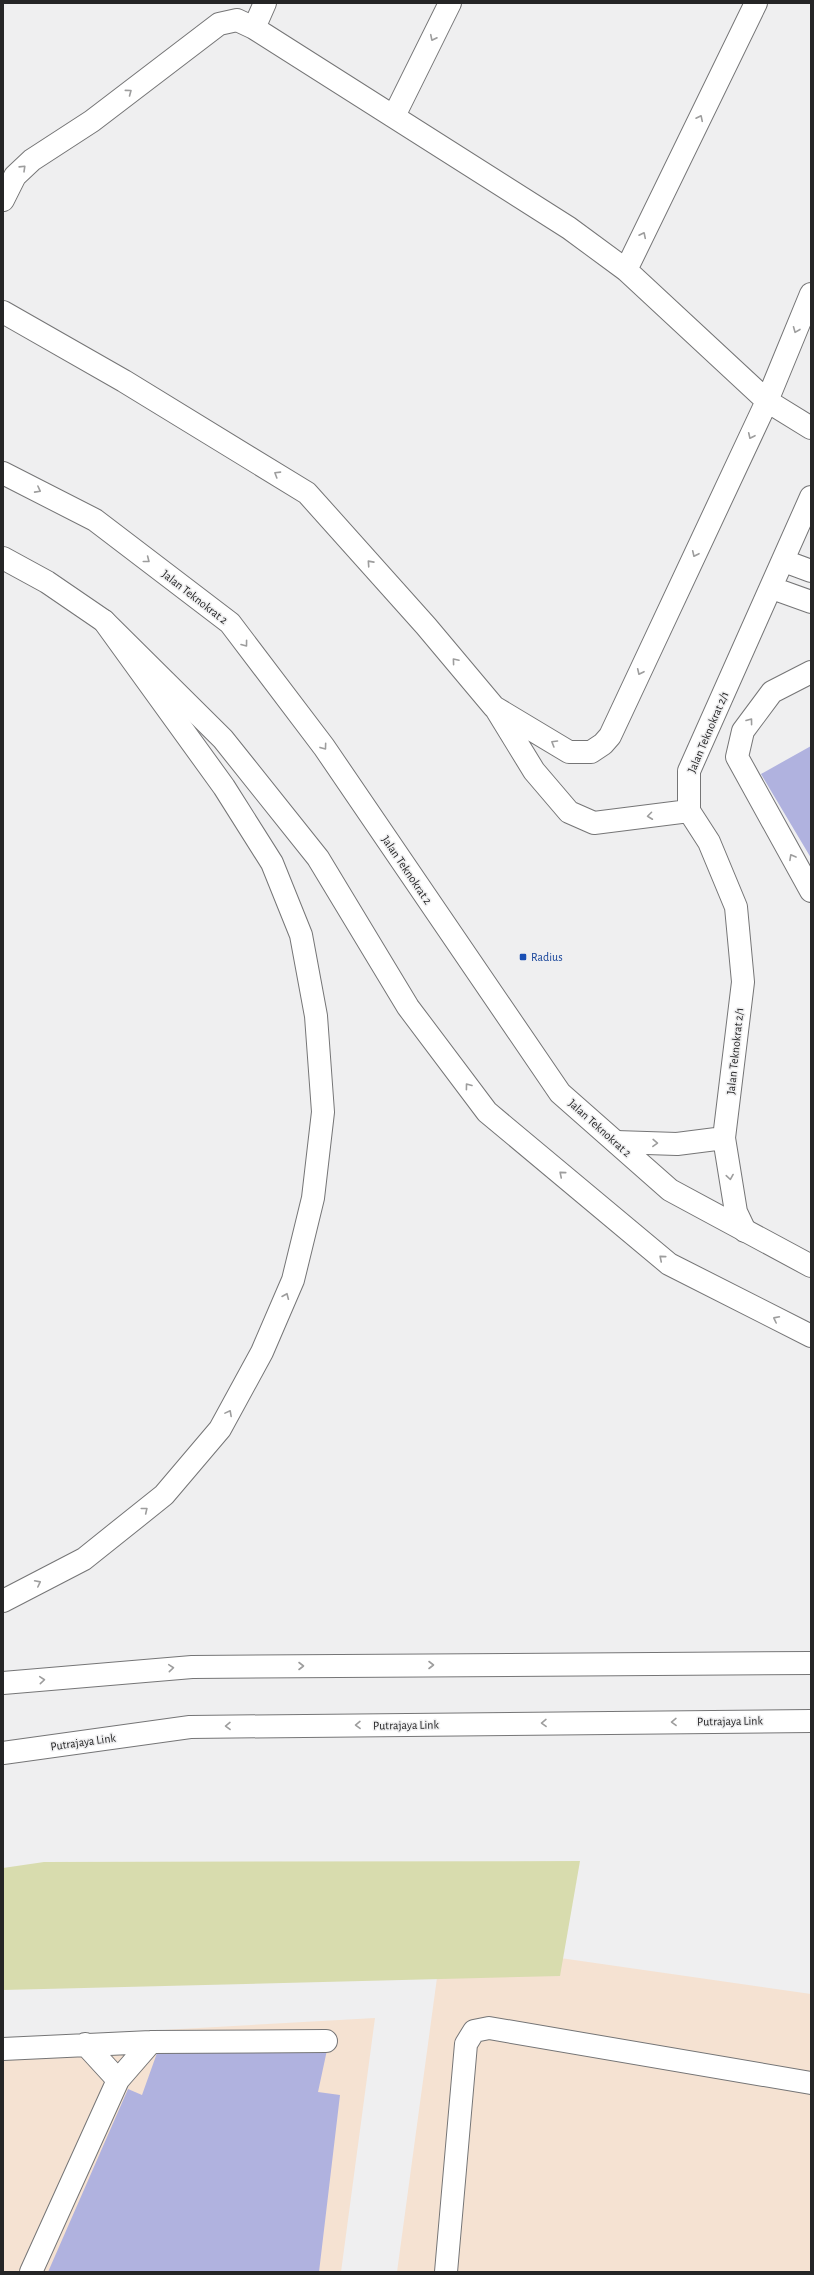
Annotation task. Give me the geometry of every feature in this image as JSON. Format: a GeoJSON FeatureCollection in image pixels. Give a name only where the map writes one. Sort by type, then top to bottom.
{"type":"FeatureCollection","features":[{"type":"Feature","properties":{"kind":"main road"},"geometry":{"type":"LineString","coordinates":[[254,28],[265,3]]}},
{"type":"Feature","properties":{"kind":"main road"},"geometry":{"type":"LineString","coordinates":[[394,116],[450,3]]}},
{"type":"Feature","properties":{"kind":"main road"},"geometry":{"type":"LineString","coordinates":[[626,270],[756,3]]}},
{"type":"Feature","properties":{"kind":"main road"},"geometry":{"type":"LineString","coordinates":[[3,200],[15,176],[32,160],[92,120],[219,24],[236,20],[254,28],[568,228],[626,270],[767,401],[811,428]]}},
{"type":"Feature","properties":{"kind":"main road"},"geometry":{"type":"LineString","coordinates":[[494,706],[569,752],[591,752],[603,744],[610,736],[767,401],[811,294]]}},
{"type":"Feature","properties":{"kind":"main road"},"geometry":{"type":"LineString","coordinates":[[3,312],[124,381],[307,493],[426,626],[494,706],[534,771],[569,812],[594,823],[689,812]]}},
{"type":"Feature","properties":{"kind":"main road","name":"Jalan Teknokrat 2"},"geometry":{"type":"LineString","coordinates":[[3,473],[95,520],[230,623],[324,747],[560,1093],[670,1190],[811,1266]]}},
{"type":"Feature","properties":{"kind":"main road","name":"Jalan Teknokrat 2/1"},"geometry":{"type":"LineString","coordinates":[[745,1231],[736,1212],[724,1138],[743,982],[736,907],[710,842],[689,812],[688,771],[772,588],[811,497]]}},
{"type":"Feature","properties":{"kind":"main road"},"geometry":{"type":"LineString","coordinates":[[3,558],[47,582],[104,621],[223,739],[318,858],[408,1007],[487,1112],[669,1264],[811,1336]]}},
{"type":"Feature","properties":{"kind":"main road"},"geometry":{"type":"LineString","coordinates":[[784,561],[811,571]]}},
{"type":"Feature","properties":{"kind":"main road"},"geometry":{"type":"LineString","coordinates":[[772,588],[811,602]]}},
{"type":"Feature","properties":{"kind":"main road"},"geometry":{"type":"LineString","coordinates":[[3,1601],[84,1559],[164,1494],[220,1429],[262,1352],[293,1280],[313,1198],[322,1120],[316,1016],[301,935],[272,863],[224,787],[104,621]]}},
{"type":"Feature","properties":{"kind":"main road"},"geometry":{"type":"LineString","coordinates":[[811,672],[772,692],[743,731],[737,757],[811,891]]}},
{"type":"Feature","properties":{"kind":"main road"},"geometry":{"type":"LineString","coordinates":[[616,1142],[677,1144],[724,1138]]}},
{"type":"Feature","properties":{"kind":"main road"},"geometry":{"type":"LineString","coordinates":[[3,1683],[192,1666],[811,1663]]}},
{"type":"Feature","properties":{"kind":"main road","name":"Putrajaya Link"},"geometry":{"type":"LineString","coordinates":[[3,1753],[190,1727],[811,1721]]}},
{"type":"Feature","properties":{"kind":"main road"},"geometry":{"type":"LineString","coordinates":[[446,2272],[466,2044],[474,2031],[489,2028],[811,2083]]}},
{"type":"Feature","properties":{"kind":"main road"},"geometry":{"type":"LineString","coordinates":[[3,2049],[151,2042],[326,2041]]}},
{"type":"Feature","properties":{"kind":"main road"},"geometry":{"type":"LineString","coordinates":[[31,2272],[118,2080],[151,2042]]}},
{"type":"Feature","properties":{"kind":"main road"},"geometry":{"type":"LineString","coordinates":[[85,2044],[118,2080]]}},
{"type":"Feature","properties":{"kind":"shaded area"},"geometry":{"type":"Polygon","coordinates":[[[442,1941],[811,1994],[811,2272],[397,2272],[442,1941]]]}},
{"type":"Feature","properties":{"kind":"shaded area"},"geometry":{"type":"Polygon","coordinates":[[[375,2018],[341,2272],[3,2272],[3,2039],[375,2018]]]}},
{"type":"Feature","properties":{"kind":"green space"},"geometry":{"type":"Polygon","coordinates":[[[580,1861],[560,1976],[3,1990],[3,1868],[44,1862],[580,1861]]]}},
{"type":"Feature","properties":{"kind":"building"},"geometry":{"type":"Polygon","coordinates":[[[811,746],[811,858],[761,774],[811,746]]]}},
{"type":"Feature","properties":{"kind":"building"},"geometry":{"type":"Polygon","coordinates":[[[327,2050],[318,2092],[340,2095],[319,2272],[48,2272],[128,2089],[142,2095],[157,2053],[327,2050]]]}},
{"type":"Feature","properties":{"kind":"place","name":"Radius"},"geometry":{"type":"Point","coordinates":[523,957]}}]}
